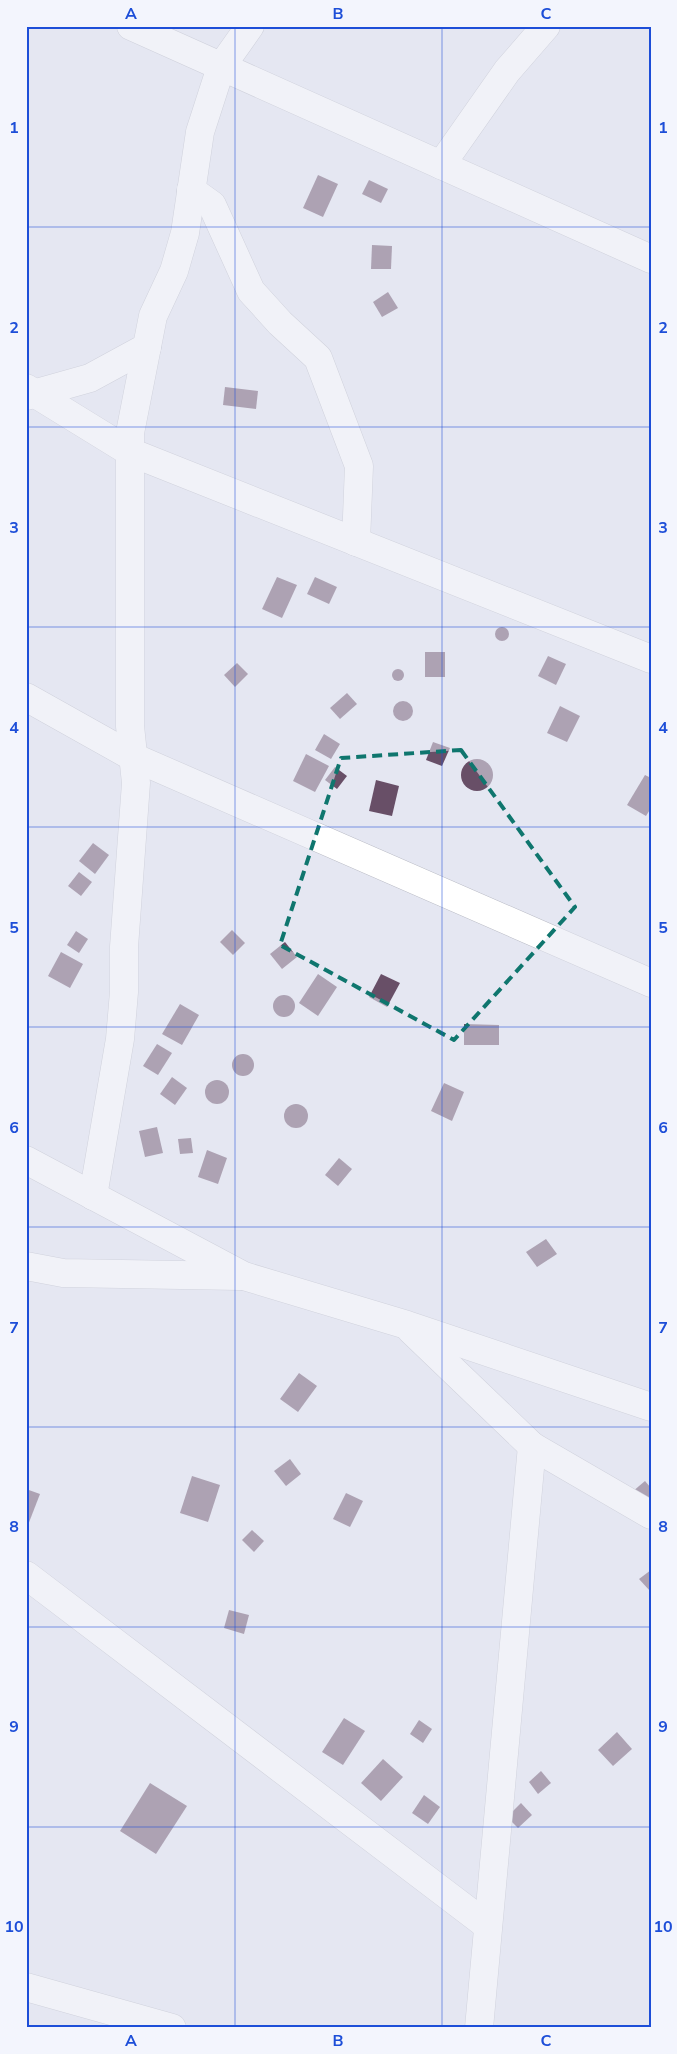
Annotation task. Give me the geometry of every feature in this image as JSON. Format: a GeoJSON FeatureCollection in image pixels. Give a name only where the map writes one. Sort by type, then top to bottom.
{"type":"FeatureCollection","features":[{"type":"Feature","properties":{"kind":"street"},"geometry":{"type":"LineString","coordinates":[[130,26],[651,259]]}},
{"type":"Feature","properties":{"kind":"street"},"geometry":{"type":"LineString","coordinates":[[93,1196],[116,1070],[124,992],[124,947],[136,783],[130,726],[130,433],[153,316],[174,271],[185,234],[200,132],[222,67],[250,26]]}},
{"type":"Feature","properties":{"kind":"street"},"geometry":{"type":"LineString","coordinates":[[441,165],[507,71],[546,26]]}},
{"type":"Feature","properties":{"kind":"street"},"geometry":{"type":"LineString","coordinates":[[191,190],[212,204],[251,291],[280,323],[318,358],[359,466],[356,542]]}},
{"type":"Feature","properties":{"kind":"street"},"geometry":{"type":"LineString","coordinates":[[29,392],[90,378],[147,348]]}},
{"type":"Feature","properties":{"kind":"street"},"geometry":{"type":"LineString","coordinates":[[29,392],[130,452],[651,659]]}},
{"type":"Feature","properties":{"kind":"street"},"geometry":{"type":"LineString","coordinates":[[26,697],[133,757],[651,982]]}},
{"type":"Feature","properties":{"kind":"street"},"geometry":{"type":"LineString","coordinates":[[26,1160],[244,1276],[407,1325],[651,1407]]}},
{"type":"Feature","properties":{"kind":"street"},"geometry":{"type":"LineString","coordinates":[[26,1266],[63,1273],[244,1276]]}},
{"type":"Feature","properties":{"kind":"street"},"geometry":{"type":"LineString","coordinates":[[407,1325],[532,1446],[651,1515]]}},
{"type":"Feature","properties":{"kind":"street"},"geometry":{"type":"LineString","coordinates":[[479,2028],[532,1446]]}},
{"type":"Feature","properties":{"kind":"street"},"geometry":{"type":"LineString","coordinates":[[26,1575],[488,1926]]}},
{"type":"Feature","properties":{"kind":"street"},"geometry":{"type":"LineString","coordinates":[[26,1987],[172,2028]]}},
{"type":"Feature","properties":{"kind":"highlighted area"},"geometry":{"type":"Polygon","coordinates":[[[461,750],[575,907],[454,1040],[280,945],[341,758],[461,750]]]}},
{"type":"Feature","properties":{"kind":"building"},"geometry":{"type":"Polygon","coordinates":[[[318,175],[338,184],[323,217],[303,208],[318,175]]]}},
{"type":"Feature","properties":{"kind":"building"},"geometry":{"type":"Polygon","coordinates":[[[369,180],[388,189],[381,203],[362,194],[369,180]]]}},
{"type":"Feature","properties":{"kind":"building"},"geometry":{"type":"Polygon","coordinates":[[[372,245],[392,246],[391,269],[371,269],[372,245]]]}},
{"type":"Feature","properties":{"kind":"building"},"geometry":{"type":"Polygon","coordinates":[[[388,292],[398,308],[382,317],[373,302],[388,292]]]}},
{"type":"Feature","properties":{"kind":"building"},"geometry":{"type":"Polygon","coordinates":[[[225,387],[258,391],[256,409],[223,405],[225,387]]]}},
{"type":"Feature","properties":{"kind":"building"},"geometry":{"type":"Polygon","coordinates":[[[277,577],[297,585],[282,618],[262,609],[277,577]]]}},
{"type":"Feature","properties":{"kind":"building"},"geometry":{"type":"Polygon","coordinates":[[[315,577],[337,587],[329,604],[307,594],[315,577]]]}},
{"type":"Feature","properties":{"kind":"building"},"geometry":{"type":"Polygon","coordinates":[[[499,627],[505,627],[509,634],[505,641],[499,641],[495,637],[495,631],[499,627]]]}},
{"type":"Feature","properties":{"kind":"building"},"geometry":{"type":"Polygon","coordinates":[[[425,652],[445,652],[445,677],[425,677],[425,652]]]}},
{"type":"Feature","properties":{"kind":"building"},"geometry":{"type":"Polygon","coordinates":[[[548,656],[566,664],[556,685],[538,676],[548,656]]]}},
{"type":"Feature","properties":{"kind":"building"},"geometry":{"type":"Polygon","coordinates":[[[237,663],[248,674],[235,687],[224,675],[237,663]]]}},
{"type":"Feature","properties":{"kind":"building"},"geometry":{"type":"Polygon","coordinates":[[[396,669],[400,669],[404,675],[400,681],[396,681],[392,677],[392,673],[396,669]]]}},
{"type":"Feature","properties":{"kind":"building"},"geometry":{"type":"Polygon","coordinates":[[[347,693],[357,704],[340,719],[330,708],[347,693]]]}},
{"type":"Feature","properties":{"kind":"building"},"geometry":{"type":"Polygon","coordinates":[[[403,701],[410,704],[413,711],[410,718],[403,721],[396,718],[393,711],[396,704],[403,701]]]}},
{"type":"Feature","properties":{"kind":"building"},"geometry":{"type":"Polygon","coordinates":[[[560,706],[580,716],[567,742],[547,733],[560,706]]]}},
{"type":"Feature","properties":{"kind":"building"},"geometry":{"type":"Polygon","coordinates":[[[324,734],[340,744],[331,759],[315,750],[324,734]]]}},
{"type":"Feature","properties":{"kind":"building"},"geometry":{"type":"Polygon","coordinates":[[[433,742],[450,748],[442,766],[426,760],[433,742]]]}},
{"type":"Feature","properties":{"kind":"building"},"geometry":{"type":"Polygon","coordinates":[[[306,754],[329,766],[315,792],[293,781],[306,754]]]}},
{"type":"Feature","properties":{"kind":"building"},"geometry":{"type":"Polygon","coordinates":[[[477,759],[483,760],[488,764],[492,769],[492,781],[488,786],[483,790],[477,791],[471,790],[466,786],[462,781],[461,775],[462,769],[466,764],[471,760],[477,759]]]}},
{"type":"Feature","properties":{"kind":"building"},"geometry":{"type":"Polygon","coordinates":[[[335,767],[347,776],[337,789],[325,780],[335,767]]]}},
{"type":"Feature","properties":{"kind":"building"},"geometry":{"type":"Polygon","coordinates":[[[645,775],[651,778],[651,808],[646,816],[627,805],[645,775]]]}},
{"type":"Feature","properties":{"kind":"building"},"geometry":{"type":"Polygon","coordinates":[[[376,780],[399,786],[392,816],[369,811],[376,780]]]}},
{"type":"Feature","properties":{"kind":"building"},"geometry":{"type":"Polygon","coordinates":[[[93,843],[109,855],[95,874],[79,861],[93,843]]]}},
{"type":"Feature","properties":{"kind":"building"},"geometry":{"type":"Polygon","coordinates":[[[79,872],[92,882],[81,896],[68,886],[79,872]]]}},
{"type":"Feature","properties":{"kind":"building"},"geometry":{"type":"Polygon","coordinates":[[[232,930],[245,943],[233,955],[220,942],[232,930]]]}},
{"type":"Feature","properties":{"kind":"building"},"geometry":{"type":"Polygon","coordinates":[[[76,931],[88,939],[79,953],[67,945],[76,931]]]}},
{"type":"Feature","properties":{"kind":"building"},"geometry":{"type":"Polygon","coordinates":[[[285,942],[297,957],[282,969],[270,954],[285,942]]]}},
{"type":"Feature","properties":{"kind":"building"},"geometry":{"type":"Polygon","coordinates":[[[61,952],[83,964],[70,988],[48,976],[61,952]]]}},
{"type":"Feature","properties":{"kind":"building"},"geometry":{"type":"Polygon","coordinates":[[[318,974],[337,987],[318,1016],[299,1003],[318,974]]]}},
{"type":"Feature","properties":{"kind":"building"},"geometry":{"type":"Polygon","coordinates":[[[381,974],[400,983],[387,1007],[369,997],[381,974]]]}},
{"type":"Feature","properties":{"kind":"building"},"geometry":{"type":"Polygon","coordinates":[[[284,995],[292,998],[295,1006],[292,1014],[284,1017],[276,1014],[273,1006],[276,998],[284,995]]]}},
{"type":"Feature","properties":{"kind":"building"},"geometry":{"type":"Polygon","coordinates":[[[180,1004],[199,1015],[182,1045],[162,1034],[180,1004]]]}},
{"type":"Feature","properties":{"kind":"building"},"geometry":{"type":"Polygon","coordinates":[[[464,1024],[499,1025],[499,1045],[464,1045],[464,1024]]]}},
{"type":"Feature","properties":{"kind":"building"},"geometry":{"type":"Polygon","coordinates":[[[157,1044],[172,1053],[158,1075],[143,1066],[157,1044]]]}},
{"type":"Feature","properties":{"kind":"building"},"geometry":{"type":"Polygon","coordinates":[[[243,1054],[253,1061],[254,1065],[247,1075],[243,1076],[233,1069],[232,1065],[239,1055],[243,1054]]]}},
{"type":"Feature","properties":{"kind":"building"},"geometry":{"type":"Polygon","coordinates":[[[172,1077],[187,1088],[175,1105],[160,1094],[172,1077]]]}},
{"type":"Feature","properties":{"kind":"building"},"geometry":{"type":"Polygon","coordinates":[[[217,1080],[225,1084],[229,1092],[225,1100],[217,1104],[209,1100],[205,1092],[209,1084],[217,1080]]]}},
{"type":"Feature","properties":{"kind":"building"},"geometry":{"type":"Polygon","coordinates":[[[444,1083],[464,1092],[452,1121],[431,1111],[444,1083]]]}},
{"type":"Feature","properties":{"kind":"building"},"geometry":{"type":"Polygon","coordinates":[[[296,1104],[304,1108],[308,1116],[304,1124],[296,1128],[288,1124],[284,1116],[288,1108],[296,1104]]]}},
{"type":"Feature","properties":{"kind":"building"},"geometry":{"type":"Polygon","coordinates":[[[157,1127],[163,1153],[145,1157],[139,1131],[157,1127]]]}},
{"type":"Feature","properties":{"kind":"building"},"geometry":{"type":"Polygon","coordinates":[[[191,1138],[193,1153],[180,1154],[178,1139],[191,1138]]]}},
{"type":"Feature","properties":{"kind":"building"},"geometry":{"type":"Polygon","coordinates":[[[207,1150],[227,1158],[218,1184],[198,1177],[207,1150]]]}},
{"type":"Feature","properties":{"kind":"building"},"geometry":{"type":"Polygon","coordinates":[[[339,1158],[352,1169],[338,1186],[325,1175],[339,1158]]]}},
{"type":"Feature","properties":{"kind":"building"},"geometry":{"type":"Polygon","coordinates":[[[546,1239],[557,1254],[537,1267],[526,1252],[546,1239]]]}},
{"type":"Feature","properties":{"kind":"building"},"geometry":{"type":"Polygon","coordinates":[[[299,1373],[317,1386],[298,1412],[280,1399],[299,1373]]]}},
{"type":"Feature","properties":{"kind":"building"},"geometry":{"type":"Polygon","coordinates":[[[290,1459],[301,1474],[286,1486],[274,1471],[290,1459]]]}},
{"type":"Feature","properties":{"kind":"building"},"geometry":{"type":"Polygon","coordinates":[[[192,1476],[220,1485],[208,1522],[180,1513],[192,1476]]]}},
{"type":"Feature","properties":{"kind":"building"},"geometry":{"type":"Polygon","coordinates":[[[645,1481],[651,1488],[651,1499],[632,1492],[645,1481]]]}},
{"type":"Feature","properties":{"kind":"building"},"geometry":{"type":"Polygon","coordinates":[[[26,1489],[40,1494],[28,1525],[26,1524],[26,1489]]]}},
{"type":"Feature","properties":{"kind":"building"},"geometry":{"type":"Polygon","coordinates":[[[346,1493],[363,1501],[350,1527],[333,1519],[346,1493]]]}},
{"type":"Feature","properties":{"kind":"building"},"geometry":{"type":"Polygon","coordinates":[[[252,1530],[264,1541],[254,1552],[242,1540],[252,1530]]]}},
{"type":"Feature","properties":{"kind":"building"},"geometry":{"type":"Polygon","coordinates":[[[651,1570],[651,1591],[650,1591],[639,1579],[651,1570]]]}},
{"type":"Feature","properties":{"kind":"building"},"geometry":{"type":"Polygon","coordinates":[[[229,1610],[249,1615],[244,1634],[224,1628],[229,1610]]]}},
{"type":"Feature","properties":{"kind":"building"},"geometry":{"type":"Polygon","coordinates":[[[344,1718],[365,1731],[343,1765],[322,1752],[344,1718]]]}},
{"type":"Feature","properties":{"kind":"building"},"geometry":{"type":"Polygon","coordinates":[[[419,1720],[432,1729],[423,1743],[410,1734],[419,1720]]]}},
{"type":"Feature","properties":{"kind":"building"},"geometry":{"type":"Polygon","coordinates":[[[617,1732],[632,1749],[613,1766],[598,1750],[617,1732]]]}},
{"type":"Feature","properties":{"kind":"building"},"geometry":{"type":"Polygon","coordinates":[[[383,1759],[403,1777],[381,1801],[361,1783],[383,1759]]]}},
{"type":"Feature","properties":{"kind":"building"},"geometry":{"type":"Polygon","coordinates":[[[541,1771],[551,1783],[538,1794],[529,1782],[541,1771]]]}},
{"type":"Feature","properties":{"kind":"building"},"geometry":{"type":"Polygon","coordinates":[[[150,1783],[187,1806],[156,1854],[120,1831],[150,1783]]]}},
{"type":"Feature","properties":{"kind":"building"},"geometry":{"type":"Polygon","coordinates":[[[424,1795],[440,1807],[428,1824],[412,1813],[424,1795]]]}},
{"type":"Feature","properties":{"kind":"building"},"geometry":{"type":"Polygon","coordinates":[[[521,1803],[532,1815],[518,1828],[507,1817],[521,1803]]]}}]}
